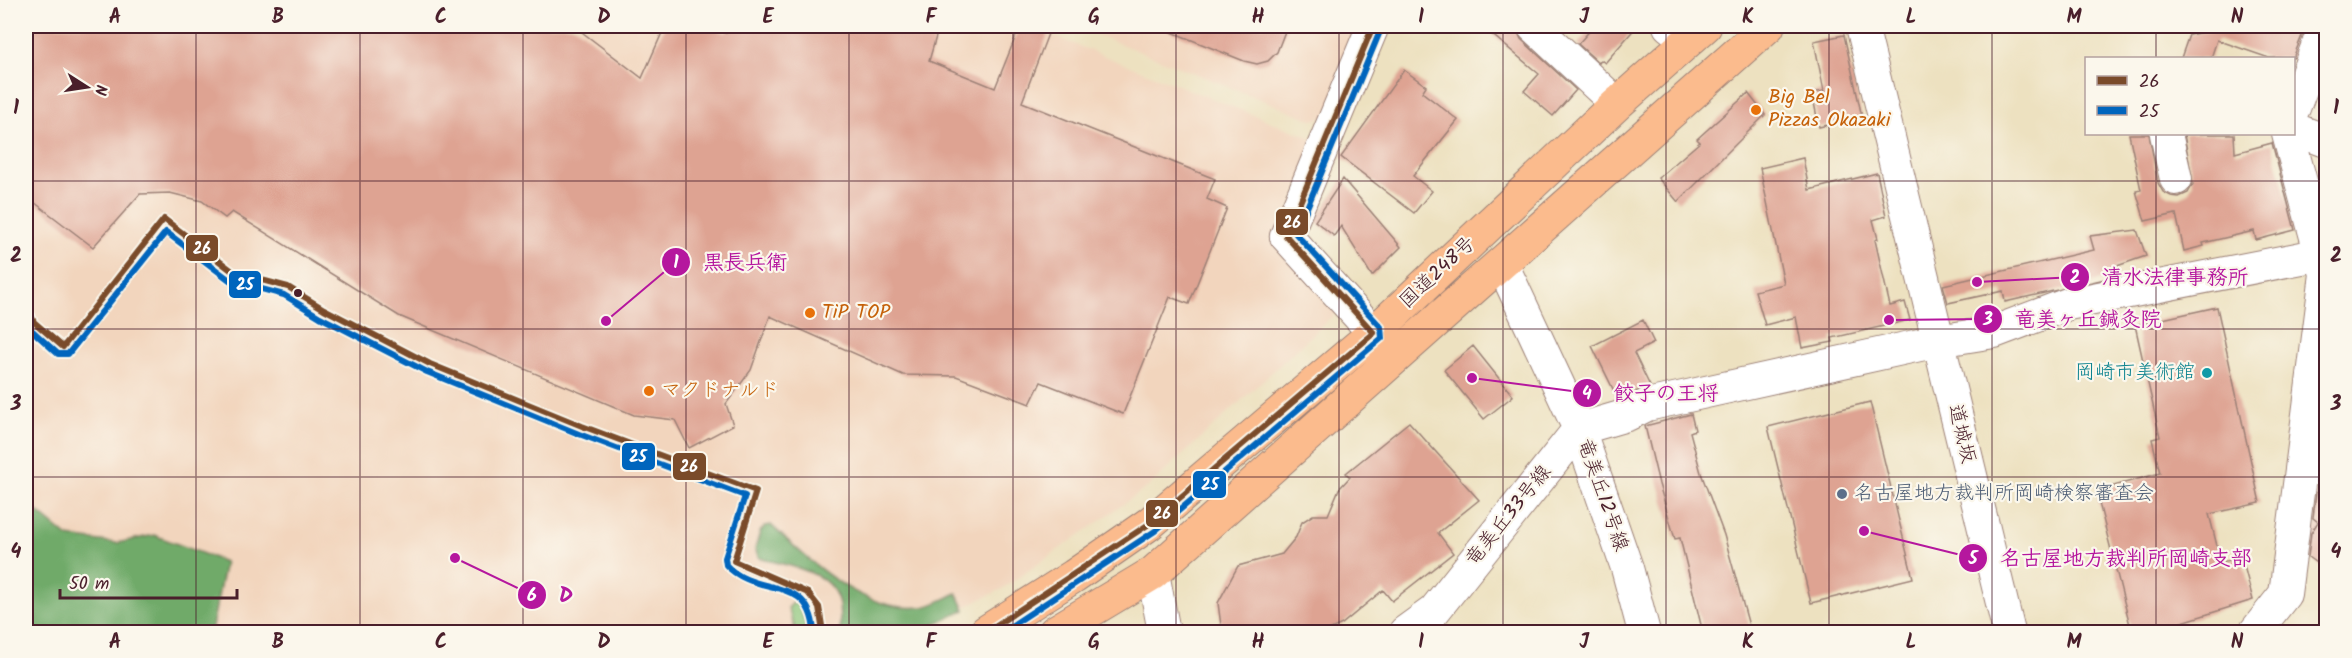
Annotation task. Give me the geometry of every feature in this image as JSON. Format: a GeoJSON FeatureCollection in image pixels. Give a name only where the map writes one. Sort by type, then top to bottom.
{"type":"FeatureCollection","features":[{"type":"Feature","properties":{"kind":"highway","name":"国道248号"},"geometry":{"type":"LineString","coordinates":[[1055,633],[1153,573],[1768,26]]}},
{"type":"Feature","properties":{"kind":"highway","name":"国道248号"},"geometry":{"type":"LineString","coordinates":[[986,633],[1149,524],[1374,333],[1617,104],[1687,31]]}},
{"type":"Feature","properties":{"kind":"street"},"geometry":{"type":"LineString","coordinates":[[1373,26],[1286,236],[1374,333]]}},
{"type":"Feature","properties":{"kind":"street"},"geometry":{"type":"LineString","coordinates":[[1534,26],[1617,104]]}},
{"type":"Feature","properties":{"kind":"street","name":"道城坂"},"geometry":{"type":"LineString","coordinates":[[1862,26],[2009,633]]}},
{"type":"Feature","properties":{"kind":"street"},"geometry":{"type":"LineString","coordinates":[[2295,105],[2325,26]]}},
{"type":"Feature","properties":{"kind":"street"},"geometry":{"type":"LineString","coordinates":[[2295,129],[2326,141]]}},
{"type":"Feature","properties":{"kind":"street"},"geometry":{"type":"LineString","coordinates":[[2166,135],[2176,178]]}},
{"type":"Feature","properties":{"kind":"street"},"geometry":{"type":"LineString","coordinates":[[2255,633],[2285,594],[2326,274],[2324,255],[2288,135]]}},
{"type":"Feature","properties":{"kind":"street"},"geometry":{"type":"LineString","coordinates":[[1579,429],[1627,415],[1647,405],[1938,341],[1995,332],[2067,304],[2324,255]]}},
{"type":"Feature","properties":{"kind":"street","name":"竜美丘12号線"},"geometry":{"type":"LineString","coordinates":[[1502,264],[1579,429],[1627,568],[1644,633]]}},
{"type":"Feature","properties":{"kind":"street","name":"竜美丘33号線"},"geometry":{"type":"LineString","coordinates":[[1405,633],[1437,622],[1579,429]]}},
{"type":"Feature","properties":{"kind":"street"},"geometry":{"type":"LineString","coordinates":[[1153,573],[1164,633]]}},
{"type":"Feature","properties":{"kind":"shaded area"},"geometry":{"type":"Polygon","coordinates":[[[26,26],[1028,26],[1317,140],[1277,240],[1339,310],[1148,487],[1002,589],[913,632],[211,632],[225,562],[154,535],[117,543],[68,537],[26,502],[26,26]]]}},
{"type":"Feature","properties":{"kind":"shaded area"},"geometry":{"type":"Polygon","coordinates":[[[1075,26],[1363,26],[1326,117],[1313,120],[1075,26]]]}},
{"type":"Feature","properties":{"kind":"green space"},"geometry":{"type":"Polygon","coordinates":[[[26,502],[68,537],[117,543],[154,535],[225,562],[211,632],[26,632],[26,502]]]}},
{"type":"Feature","properties":{"kind":"green space"},"geometry":{"type":"Polygon","coordinates":[[[771,525],[821,569],[858,593],[879,602],[900,607],[922,607],[957,593],[965,610],[918,632],[840,632],[839,605],[835,593],[828,584],[808,571],[759,558],[755,549],[760,532],[765,526],[771,525]]]}},
{"type":"Feature","properties":{"kind":"green space"},"geometry":{"type":"Polygon","coordinates":[[[793,603],[799,604],[806,624],[805,632],[796,632],[788,608],[793,603]]]}},
{"type":"Feature","properties":{"kind":"building"},"geometry":{"type":"Polygon","coordinates":[[[26,26],[574,26],[642,78],[665,26],[707,26],[726,33],[729,26],[939,26],[929,61],[995,88],[1020,26],[1051,26],[1022,102],[1215,179],[1207,199],[1227,208],[1189,304],[1170,297],[1123,414],[1041,382],[1030,404],[956,376],[903,375],[770,316],[751,370],[726,404],[733,425],[689,448],[675,420],[634,415],[399,316],[232,212],[225,218],[202,201],[170,193],[140,194],[93,247],[26,196],[26,26]]]}},
{"type":"Feature","properties":{"kind":"building"},"geometry":{"type":"Polygon","coordinates":[[[1157,26],[1287,26],[1277,52],[1268,61],[1257,64],[1244,61],[1157,26]]]}},
{"type":"Feature","properties":{"kind":"building"},"geometry":{"type":"Polygon","coordinates":[[[1482,26],[1515,26],[1521,39],[1576,90],[1553,116],[1524,91],[1539,74],[1482,26]]]}},
{"type":"Feature","properties":{"kind":"building"},"geometry":{"type":"Polygon","coordinates":[[[1594,26],[1637,26],[1605,63],[1601,60],[1599,63],[1578,44],[1594,26]]]}},
{"type":"Feature","properties":{"kind":"building"},"geometry":{"type":"Polygon","coordinates":[[[2234,26],[2306,26],[2293,57],[2266,57],[2217,40],[2211,57],[2181,57],[2189,35],[2234,26]]]}},
{"type":"Feature","properties":{"kind":"building"},"geometry":{"type":"Polygon","coordinates":[[[1844,35],[1862,117],[1819,127],[1812,93],[1824,91],[1814,41],[1844,35]]]}},
{"type":"Feature","properties":{"kind":"building"},"geometry":{"type":"Polygon","coordinates":[[[1404,70],[1426,86],[1422,92],[1458,120],[1413,176],[1432,191],[1414,213],[1341,157],[1404,70]]]}},
{"type":"Feature","properties":{"kind":"building"},"geometry":{"type":"Polygon","coordinates":[[[1748,93],[1765,115],[1678,202],[1658,178],[1700,142],[1697,139],[1748,93]]]}},
{"type":"Feature","properties":{"kind":"building"},"geometry":{"type":"Polygon","coordinates":[[[2129,135],[2149,135],[2158,183],[2163,192],[2179,197],[2188,193],[2193,184],[2184,135],[2234,135],[2235,153],[2272,143],[2295,230],[2256,240],[2254,231],[2203,243],[2204,246],[2184,251],[2176,214],[2145,221],[2136,191],[2141,190],[2129,135]]]}},
{"type":"Feature","properties":{"kind":"building"},"geometry":{"type":"Polygon","coordinates":[[[1803,158],[1809,190],[1877,173],[1886,216],[1873,220],[1878,239],[1875,240],[1890,306],[1905,302],[1910,320],[1832,338],[1833,342],[1802,348],[1796,317],[1765,325],[1755,291],[1784,284],[1760,168],[1803,158]]]}},
{"type":"Feature","properties":{"kind":"building"},"geometry":{"type":"Polygon","coordinates":[[[1343,179],[1401,247],[1372,276],[1341,226],[1334,236],[1315,221],[1343,179]]]}},
{"type":"Feature","properties":{"kind":"building"},"geometry":{"type":"Polygon","coordinates":[[[2137,230],[2146,256],[2114,267],[2118,276],[2005,302],[2003,291],[1948,303],[1943,285],[2094,250],[2090,236],[2137,230]]]}},
{"type":"Feature","properties":{"kind":"building"},"geometry":{"type":"Polygon","coordinates":[[[2217,307],[2260,503],[2209,514],[2221,562],[2242,558],[2253,600],[2147,633],[2132,633],[2096,491],[2160,473],[2152,439],[2160,437],[2135,325],[2217,307]]]}},
{"type":"Feature","properties":{"kind":"building"},"geometry":{"type":"Polygon","coordinates":[[[1643,320],[1654,343],[1634,353],[1650,386],[1618,399],[1592,346],[1643,320]]]}},
{"type":"Feature","properties":{"kind":"building"},"geometry":{"type":"Polygon","coordinates":[[[1473,346],[1513,396],[1484,419],[1444,370],[1473,346]]]}},
{"type":"Feature","properties":{"kind":"building"},"geometry":{"type":"Polygon","coordinates":[[[1870,402],[1913,578],[1811,603],[1768,427],[1870,402]]]}},
{"type":"Feature","properties":{"kind":"building"},"geometry":{"type":"Polygon","coordinates":[[[1691,414],[1695,430],[1690,432],[1701,473],[1724,535],[1751,633],[1703,633],[1680,538],[1675,539],[1659,484],[1645,426],[1691,414]]]}},
{"type":"Feature","properties":{"kind":"building"},"geometry":{"type":"Polygon","coordinates":[[[1409,422],[1479,500],[1438,533],[1453,553],[1392,601],[1383,590],[1342,624],[1322,633],[1222,633],[1218,603],[1238,566],[1282,554],[1296,537],[1302,522],[1313,515],[1328,515],[1339,489],[1350,477],[1346,473],[1409,422]]]}},
{"type":"Feature","properties":{"kind":"building"},"geometry":{"type":"Polygon","coordinates":[[[2326,480],[2326,570],[2308,557],[2311,533],[2318,522],[2313,518],[2316,493],[2326,480]]]}},
{"type":"Feature","properties":{"kind":"transit line","name":"26"},"geometry":{"type":"LineString","coordinates":[[986,632],[1149,524],[1374,333],[1286,236],[1373,26]]}},
{"type":"Feature","properties":{"kind":"transit line","name":"25"},"geometry":{"type":"LineString","coordinates":[[1002,632],[1155,531],[1382,338],[1381,327],[1296,234],[1381,29]]}},
{"type":"Feature","properties":{"kind":"transit line","name":"26"},"geometry":{"type":"LineString","coordinates":[[26,305],[34,322],[63,347],[164,219],[235,273],[288,287],[324,309],[430,364],[582,426],[756,491],[734,561],[808,593],[819,607],[823,632]]}},
{"type":"Feature","properties":{"kind":"transit line","name":"25"},"geometry":{"type":"LineString","coordinates":[[26,325],[58,354],[68,354],[166,232],[231,281],[284,295],[320,317],[427,372],[579,434],[745,496],[725,558],[726,565],[738,575],[780,589],[803,601],[810,614],[814,632]]}},
{"type":"Feature","properties":{"kind":"place","name":"Big Bel Pizzas Okazaki"},"geometry":{"type":"Point","coordinates":[1756,110]}},
{"type":"Feature","properties":{"kind":"place","name":"清水法律事務所"},"geometry":{"type":"Point","coordinates":[1977,282]}},
{"type":"Feature","properties":{"kind":"place","name":"TiP TOP"},"geometry":{"type":"Point","coordinates":[810,313]}},
{"type":"Feature","properties":{"kind":"place","name":"竜美ヶ丘鍼灸院"},"geometry":{"type":"Point","coordinates":[1889,320]}},
{"type":"Feature","properties":{"kind":"place","name":"黒長兵衛"},"geometry":{"type":"Point","coordinates":[606,321]}},
{"type":"Feature","properties":{"kind":"place","name":"岡崎市美術館"},"geometry":{"type":"Point","coordinates":[2207,373]}},
{"type":"Feature","properties":{"kind":"place","name":"餃子の王将"},"geometry":{"type":"Point","coordinates":[1472,378]}},
{"type":"Feature","properties":{"kind":"place","name":"マクドナルド"},"geometry":{"type":"Point","coordinates":[649,391]}},
{"type":"Feature","properties":{"kind":"place","name":"名古屋地方裁判所岡崎検察審査会"},"geometry":{"type":"Point","coordinates":[1842,494]}},
{"type":"Feature","properties":{"kind":"place","name":"名古屋地方裁判所岡崎支部"},"geometry":{"type":"Point","coordinates":[1864,531]}},
{"type":"Feature","properties":{"kind":"place","name":"D"},"geometry":{"type":"Point","coordinates":[455,558]}}]}
